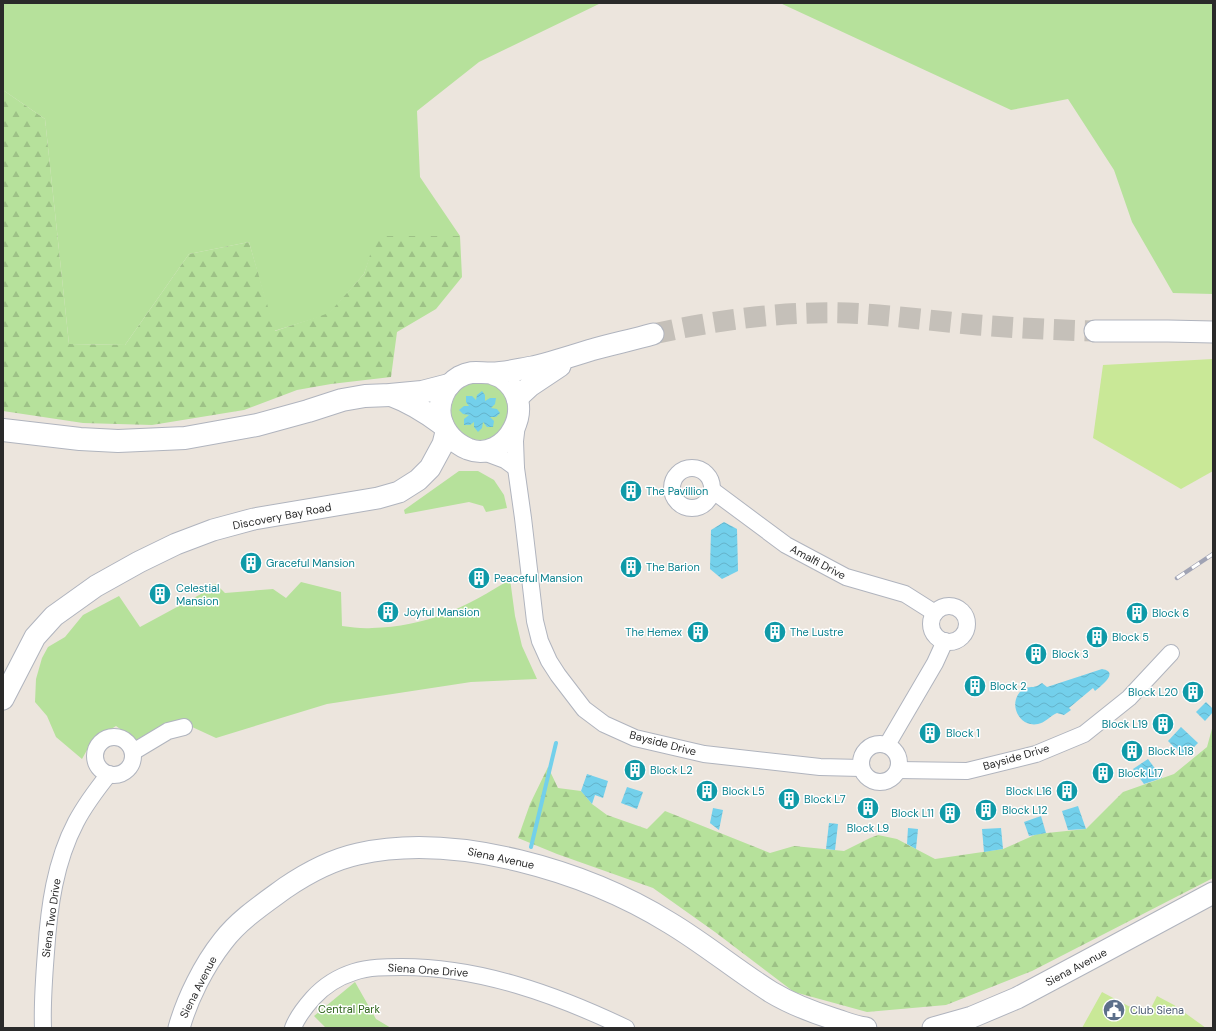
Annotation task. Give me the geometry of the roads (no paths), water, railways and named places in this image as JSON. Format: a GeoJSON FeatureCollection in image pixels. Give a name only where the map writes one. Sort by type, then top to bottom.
{"type":"FeatureCollection","features":[{"type":"Feature","properties":{"kind":"main road"},"geometry":{"type":"LineString","coordinates":[[3,430],[118,441],[185,438],[256,425],[342,400],[365,396],[422,392],[449,385]]}},
{"type":"Feature","properties":{"kind":"main road"},"geometry":{"type":"LineString","coordinates":[[390,395],[426,411],[444,428]]}},
{"type":"Feature","properties":{"kind":"street"},"geometry":{"type":"LineString","coordinates":[[1096,331],[1161,330],[1213,332]]}},
{"type":"Feature","properties":{"kind":"street"},"geometry":{"type":"LineString","coordinates":[[491,373],[533,366],[653,334]]}},
{"type":"Feature","properties":{"kind":"street"},"geometry":{"type":"LineString","coordinates":[[517,398],[544,375],[593,350]]}},
{"type":"Feature","properties":{"kind":"street"},"geometry":{"type":"LineString","coordinates":[[476,450],[493,448],[501,444],[511,435],[517,423],[519,410],[517,398],[511,386],[502,378],[491,373],[480,371],[468,373],[449,385],[443,395],[440,406],[440,415],[444,428],[460,445],[505,460],[516,468]]}},
{"type":"Feature","properties":{"kind":"street","name":"Bayside Drive"},"geometry":{"type":"LineString","coordinates":[[517,423],[515,441],[516,468],[524,518],[534,621],[540,641],[558,675],[584,709],[604,724],[635,738],[704,754],[820,767],[861,768]]}},
{"type":"Feature","properties":{"kind":"street","name":"Discovery Bay Road"},"geometry":{"type":"LineString","coordinates":[[430,468],[441,450],[444,428]]}},
{"type":"Feature","properties":{"kind":"street","name":"Discovery Bay Road"},"geometry":{"type":"LineString","coordinates":[[3,700],[35,637],[54,616],[96,586],[139,562],[184,541],[213,530],[254,519],[378,498],[399,492],[418,480],[430,468],[443,460],[476,450]]}},
{"type":"Feature","properties":{"kind":"street","name":"Amalfi Drive"},"geometry":{"type":"LineString","coordinates":[[712,490],[786,545],[846,578],[905,594],[936,613]]}},
{"type":"Feature","properties":{"kind":"street"},"geometry":{"type":"LineString","coordinates":[[951,606],[961,610],[967,620],[965,632],[957,640],[945,641],[940,639],[932,630],[932,618],[940,609],[951,606]]}},
{"type":"Feature","properties":{"kind":"street"},"geometry":{"type":"LineString","coordinates":[[887,745],[935,663],[945,641]]}},
{"type":"Feature","properties":{"kind":"street","name":"Bayside Drive"},"geometry":{"type":"LineString","coordinates":[[898,770],[967,771],[1036,754],[1070,740],[1084,734],[1129,698],[1171,653]]}},
{"type":"Feature","properties":{"kind":"street"},"geometry":{"type":"LineString","coordinates":[[133,752],[168,731],[184,727]]}},
{"type":"Feature","properties":{"kind":"street"},"geometry":{"type":"LineString","coordinates":[[115,737],[121,738],[127,741],[131,746],[133,759],[131,765],[122,774],[109,774],[103,771],[96,762],[96,750],[103,740],[115,737]]}},
{"type":"Feature","properties":{"kind":"street"},"geometry":{"type":"LineString","coordinates":[[874,745],[887,745],[896,752],[899,764],[898,770],[890,779],[878,782],[867,777],[861,768],[863,753],[874,745]]}},
{"type":"Feature","properties":{"kind":"street","name":"Siena Two Drive"},"geometry":{"type":"LineString","coordinates":[[43,1028],[47,932],[56,875],[64,848],[76,821],[91,797],[109,774]]}},
{"type":"Feature","properties":{"kind":"street","name":"Siena Avenue"},"geometry":{"type":"LineString","coordinates":[[179,1028],[182,1018],[206,967],[223,941],[255,910],[301,877],[328,864],[358,854],[395,849],[438,848],[465,850],[512,859],[543,867],[593,884],[669,922],[772,992],[813,1012],[830,1023],[866,1028]]}},
{"type":"Feature","properties":{"kind":"street","name":"Siena Avenue"},"geometry":{"type":"LineString","coordinates":[[933,1028],[972,1017],[1017,998],[1213,893]]}},
{"type":"Feature","properties":{"kind":"street","name":"Siena One Drive"},"geometry":{"type":"LineString","coordinates":[[293,1028],[305,1006],[319,991],[336,980],[354,972],[380,967],[412,967],[443,969],[503,981],[565,1001],[626,1028]]}},
{"type":"Feature","properties":{"kind":"water"},"geometry":{"type":"Polygon","coordinates":[[[482,391],[485,395],[485,401],[490,398],[496,398],[495,404],[491,408],[497,409],[500,413],[496,417],[490,417],[494,421],[493,427],[487,427],[483,422],[482,428],[478,432],[474,427],[474,422],[470,425],[464,425],[464,419],[469,415],[463,414],[459,410],[464,406],[469,406],[466,402],[466,396],[472,396],[476,400],[477,395],[482,391]]]}},
{"type":"Feature","properties":{"kind":"water"},"geometry":{"type":"Polygon","coordinates":[[[724,522],[737,529],[738,571],[722,579],[710,569],[711,530],[724,522]]]}},
{"type":"Feature","properties":{"kind":"water"},"geometry":{"type":"Polygon","coordinates":[[[1102,669],[1109,673],[1108,679],[1095,691],[1093,688],[1069,708],[1071,710],[1064,715],[1057,713],[1041,723],[1031,724],[1025,722],[1017,713],[1015,708],[1016,701],[1022,690],[1042,683],[1047,687],[1102,669]]]}},
{"type":"Feature","properties":{"kind":"water"},"geometry":{"type":"Polygon","coordinates":[[[1206,702],[1213,709],[1213,712],[1205,721],[1196,712],[1206,702]]]}},
{"type":"Feature","properties":{"kind":"water"},"geometry":{"type":"Polygon","coordinates":[[[1181,727],[1198,743],[1184,757],[1168,741],[1181,727]]]}},
{"type":"Feature","properties":{"kind":"water"},"geometry":{"type":"Polygon","coordinates":[[[1148,759],[1162,778],[1144,784],[1133,769],[1148,759]]]}},
{"type":"Feature","properties":{"kind":"water"},"geometry":{"type":"Polygon","coordinates":[[[587,774],[608,781],[603,798],[595,795],[592,804],[581,791],[587,774]]]}},
{"type":"Feature","properties":{"kind":"water"},"geometry":{"type":"Polygon","coordinates":[[[627,787],[643,792],[637,809],[621,803],[627,787]]]}},
{"type":"Feature","properties":{"kind":"water"},"geometry":{"type":"Polygon","coordinates":[[[1078,806],[1086,829],[1068,830],[1062,811],[1078,806]]]}},
{"type":"Feature","properties":{"kind":"water"},"geometry":{"type":"Polygon","coordinates":[[[713,808],[723,810],[719,830],[710,823],[713,808]]]}},
{"type":"Feature","properties":{"kind":"water"},"geometry":{"type":"Polygon","coordinates":[[[1041,816],[1046,833],[1029,836],[1024,822],[1041,816]]]}},
{"type":"Feature","properties":{"kind":"water"},"geometry":{"type":"Polygon","coordinates":[[[829,823],[838,824],[835,850],[826,849],[829,823]]]}},
{"type":"Feature","properties":{"kind":"water"},"geometry":{"type":"Polygon","coordinates":[[[908,828],[918,829],[916,849],[907,844],[908,828]]]}},
{"type":"Feature","properties":{"kind":"water"},"geometry":{"type":"Polygon","coordinates":[[[1001,828],[1003,849],[984,852],[982,829],[1001,828]]]}},
{"type":"Feature","properties":{"kind":"waterway"},"geometry":{"type":"LineString","coordinates":[[531,847],[556,743]]}},
{"type":"Feature","properties":{"kind":"tunnel"},"geometry":{"type":"LineString","coordinates":[[653,334],[725,321],[799,313],[848,313],[978,325],[1095,331]]}},
{"type":"Feature","properties":{"kind":"railway"},"geometry":{"type":"LineString","coordinates":[[1177,578],[1213,554]]}},
{"type":"Feature","properties":{"kind":"place","name":"The Pavillion"},"geometry":{"type":"Point","coordinates":[631,491]}},
{"type":"Feature","properties":{"kind":"place","name":"Graceful Mansion"},"geometry":{"type":"Point","coordinates":[251,563]}},
{"type":"Feature","properties":{"kind":"place","name":"The Barion"},"geometry":{"type":"Point","coordinates":[631,567]}},
{"type":"Feature","properties":{"kind":"place","name":"Peaceful Mansion"},"geometry":{"type":"Point","coordinates":[479,578]}},
{"type":"Feature","properties":{"kind":"place","name":"Celestial Mansion"},"geometry":{"type":"Point","coordinates":[160,594]}},
{"type":"Feature","properties":{"kind":"place","name":"Joyful Mansion"},"geometry":{"type":"Point","coordinates":[388,612]}},
{"type":"Feature","properties":{"kind":"place","name":"Block 6"},"geometry":{"type":"Point","coordinates":[1137,613]}},
{"type":"Feature","properties":{"kind":"place","name":"The Hemex"},"geometry":{"type":"Point","coordinates":[698,632]}},
{"type":"Feature","properties":{"kind":"place","name":"The Lustre"},"geometry":{"type":"Point","coordinates":[775,632]}},
{"type":"Feature","properties":{"kind":"place","name":"Block 5"},"geometry":{"type":"Point","coordinates":[1097,637]}},
{"type":"Feature","properties":{"kind":"place","name":"Block 3"},"geometry":{"type":"Point","coordinates":[1036,654]}},
{"type":"Feature","properties":{"kind":"place","name":"Block 2"},"geometry":{"type":"Point","coordinates":[975,686]}},
{"type":"Feature","properties":{"kind":"place","name":"Block L20"},"geometry":{"type":"Point","coordinates":[1193,692]}},
{"type":"Feature","properties":{"kind":"place","name":"Block L19"},"geometry":{"type":"Point","coordinates":[1163,724]}},
{"type":"Feature","properties":{"kind":"place","name":"Block 1"},"geometry":{"type":"Point","coordinates":[930,733]}},
{"type":"Feature","properties":{"kind":"place","name":"Block L18"},"geometry":{"type":"Point","coordinates":[1132,751]}},
{"type":"Feature","properties":{"kind":"place","name":"Block L2"},"geometry":{"type":"Point","coordinates":[635,770]}},
{"type":"Feature","properties":{"kind":"place","name":"Block L17"},"geometry":{"type":"Point","coordinates":[1103,773]}},
{"type":"Feature","properties":{"kind":"place","name":"Block L5"},"geometry":{"type":"Point","coordinates":[707,791]}},
{"type":"Feature","properties":{"kind":"place","name":"Block L16"},"geometry":{"type":"Point","coordinates":[1067,791]}},
{"type":"Feature","properties":{"kind":"place","name":"Block L7"},"geometry":{"type":"Point","coordinates":[789,799]}},
{"type":"Feature","properties":{"kind":"place","name":"Block L9"},"geometry":{"type":"Point","coordinates":[868,808]}},
{"type":"Feature","properties":{"kind":"place","name":"Block L12"},"geometry":{"type":"Point","coordinates":[986,810]}},
{"type":"Feature","properties":{"kind":"place","name":"Block L11"},"geometry":{"type":"Point","coordinates":[950,813]}},
{"type":"Feature","properties":{"kind":"place","name":"Club Siena"},"geometry":{"type":"Point","coordinates":[1114,1010]}},
{"type":"Feature","properties":{"kind":"park label","name":"Central Park"},"geometry":{"type":"Point","coordinates":[349,1009]}}]}
